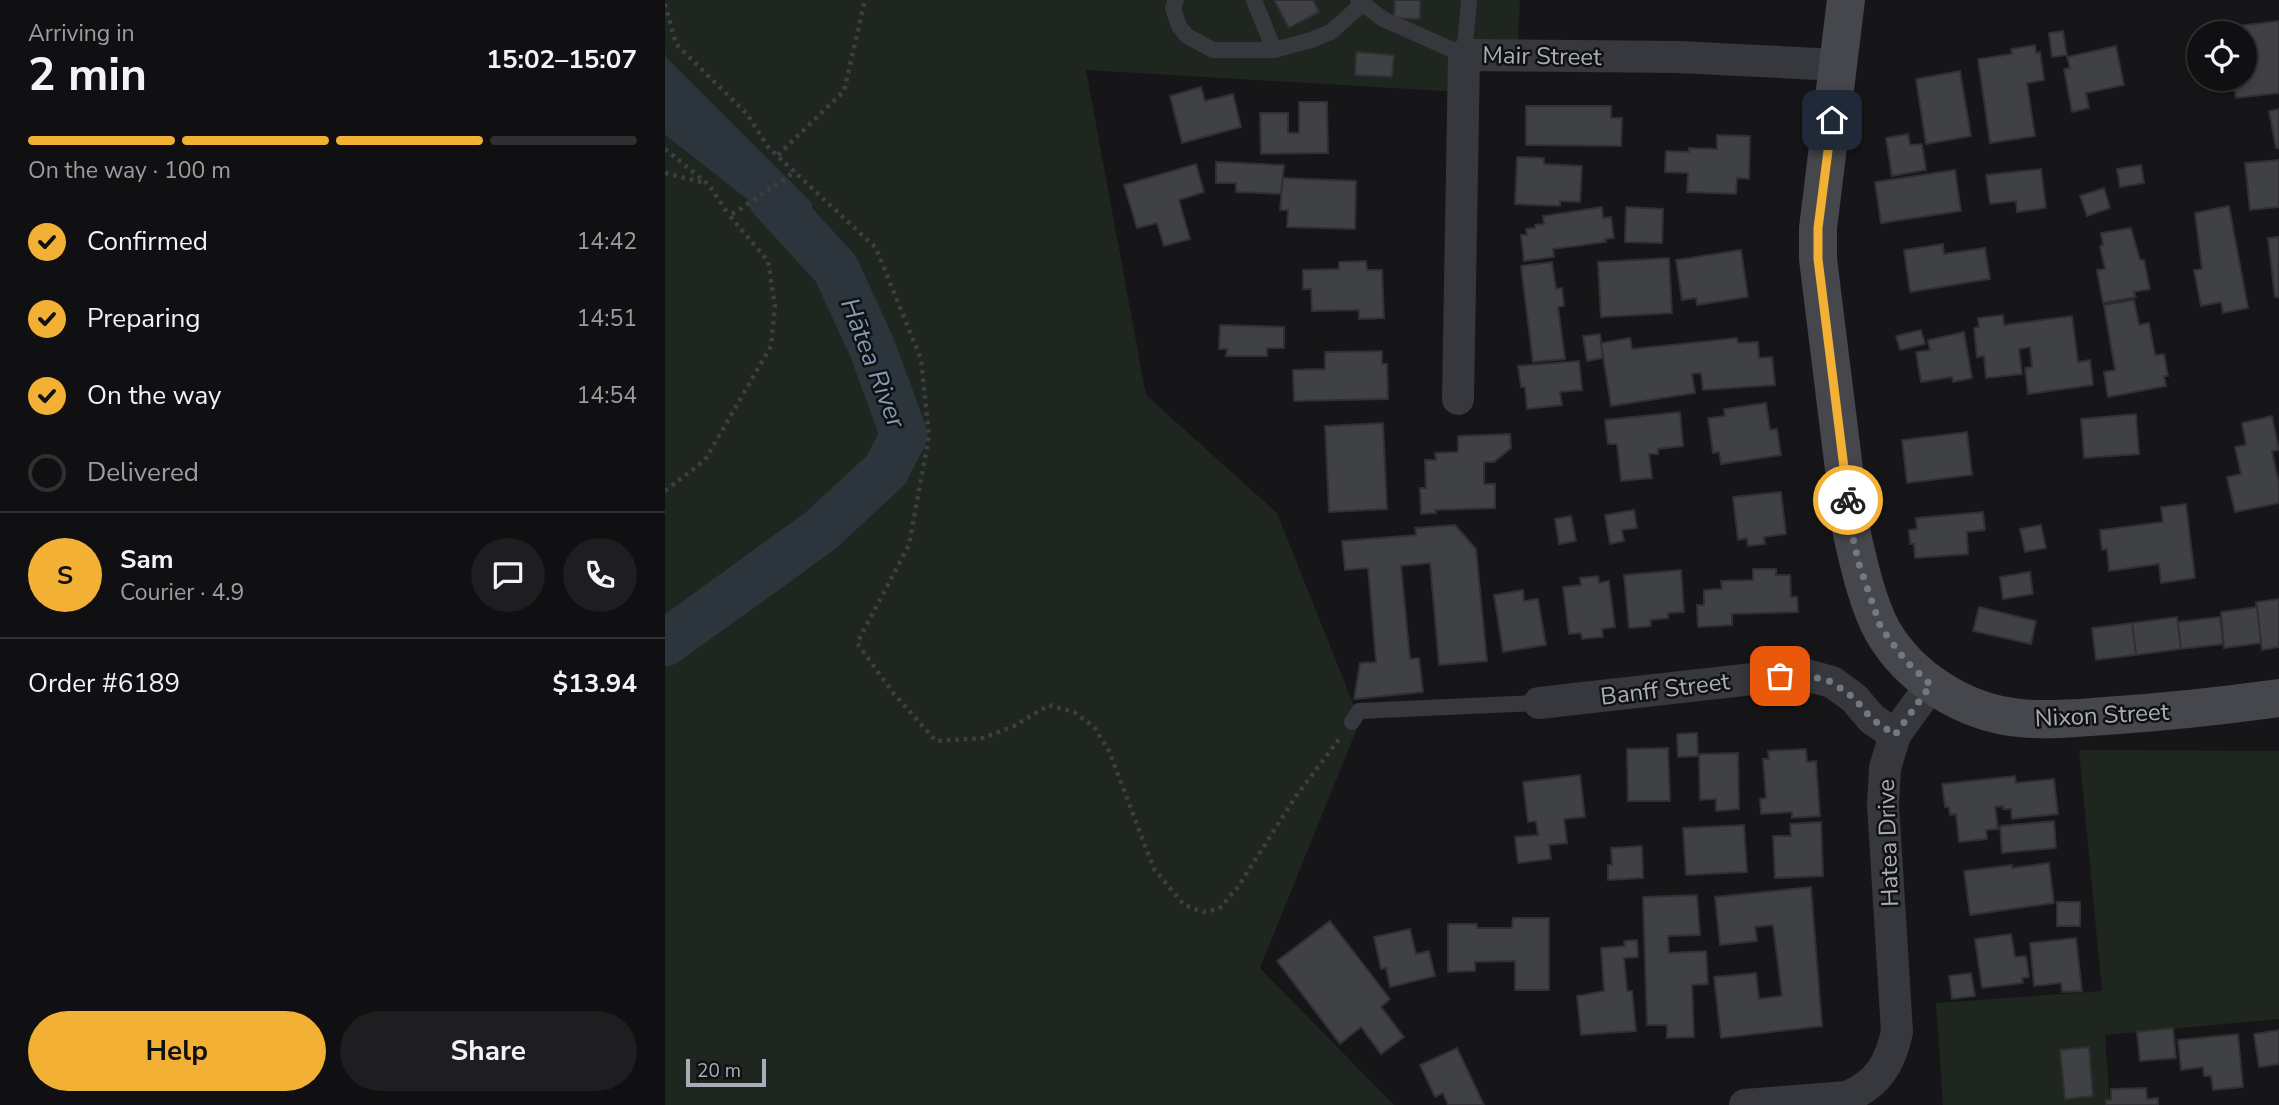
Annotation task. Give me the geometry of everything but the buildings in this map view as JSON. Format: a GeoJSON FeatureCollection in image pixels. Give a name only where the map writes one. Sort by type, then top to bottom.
{"type":"FeatureCollection","features":[{"type":"Feature","properties":{"kind":"main road"},"geometry":{"type":"LineString","coordinates":[[1846,0],[1818,228],[1818,259],[1852,534],[1859,564],[1881,628],[1906,661],[1931,685]]}},
{"type":"Feature","properties":{"kind":"main road","name":"Nixon Street"},"geometry":{"type":"LineString","coordinates":[[1931,685],[1978,707],[2019,718],[2050,719],[2177,711],[2279,698]]}},
{"type":"Feature","properties":{"kind":"street","name":"Mair Street"},"geometry":{"type":"LineString","coordinates":[[1458,399],[1464,55],[1677,57],[1839,65]]}},
{"type":"Feature","properties":{"kind":"street","name":"Banff Street"},"geometry":{"type":"LineString","coordinates":[[1539,703],[1807,675],[1820,677],[1843,688],[1872,719],[1895,735]]}},
{"type":"Feature","properties":{"kind":"street","name":"Hatea Drive"},"geometry":{"type":"LineString","coordinates":[[1745,1105],[1847,1097],[1874,1080],[1885,1067],[1893,1050],[1897,1032],[1883,805],[1885,768],[1895,735],[1931,685]]}},
{"type":"Feature","properties":{"kind":"lane"},"geometry":{"type":"LineString","coordinates":[[1176,0],[1173,8],[1179,26],[1187,36],[1213,50],[1274,50],[1311,40],[1331,32],[1360,2],[1383,19],[1464,55],[1469,0]]}},
{"type":"Feature","properties":{"kind":"lane"},"geometry":{"type":"LineString","coordinates":[[1254,0],[1274,50]]}},
{"type":"Feature","properties":{"kind":"lane"},"geometry":{"type":"LineString","coordinates":[[1352,722],[1359,711],[1539,703]]}},
{"type":"Feature","properties":{"kind":"path"},"geometry":{"type":"LineString","coordinates":[[778,155],[844,91],[865,0]]}},
{"type":"Feature","properties":{"kind":"path"},"geometry":{"type":"LineString","coordinates":[[665,4],[676,44],[747,114],[768,147],[876,248],[921,359],[929,436],[909,545],[857,643],[894,694],[936,741],[983,738],[1014,726],[1049,705],[1074,712],[1094,727],[1109,751],[1154,869],[1184,905],[1203,912],[1219,909],[1238,887],[1296,796],[1352,722]]}},
{"type":"Feature","properties":{"kind":"path"},"geometry":{"type":"LineString","coordinates":[[665,149],[709,185],[729,215],[768,261],[775,306],[771,346],[705,460],[665,491]]}},
{"type":"Feature","properties":{"kind":"path"},"geometry":{"type":"LineString","coordinates":[[729,215],[796,171]]}},
{"type":"Feature","properties":{"kind":"path"},"geometry":{"type":"LineString","coordinates":[[665,173],[709,185]]}},
{"type":"Feature","properties":{"kind":"shaded area"},"geometry":{"type":"Polygon","coordinates":[[[665,0],[1520,0],[1517,56],[1472,63],[1459,92],[1086,70],[1146,395],[1277,513],[1360,721],[1260,968],[1394,1105],[665,1105],[665,135],[815,251],[812,203],[668,59],[665,53],[665,0]]]}},
{"type":"Feature","properties":{"kind":"shaded area"},"geometry":{"type":"Polygon","coordinates":[[[665,53],[812,203],[815,252],[665,135],[665,53]]]}},
{"type":"Feature","properties":{"kind":"shaded area"},"geometry":{"type":"Polygon","coordinates":[[[2079,750],[2279,751],[2279,1019],[2105,1035],[2110,1105],[1943,1105],[1936,1003],[2102,991],[2079,750]]]}},
{"type":"Feature","properties":{"kind":"waterway","name":"Hātea River"},"geometry":{"type":"LineString","coordinates":[[665,643],[820,531],[886,470],[904,435],[873,350],[836,269],[772,199]]}},
{"type":"Feature","properties":{"kind":"way so far"},"geometry":{"type":"LineString","coordinates":[[1780,676],[1807,675],[1832,682],[1854,698],[1872,719],[1895,735],[1931,685],[1906,661],[1881,628],[1859,564],[1848,500]]}},
{"type":"Feature","properties":{"kind":"route"},"geometry":{"type":"LineString","coordinates":[[1832,120],[1818,228],[1818,259],[1848,500]]}}]}
